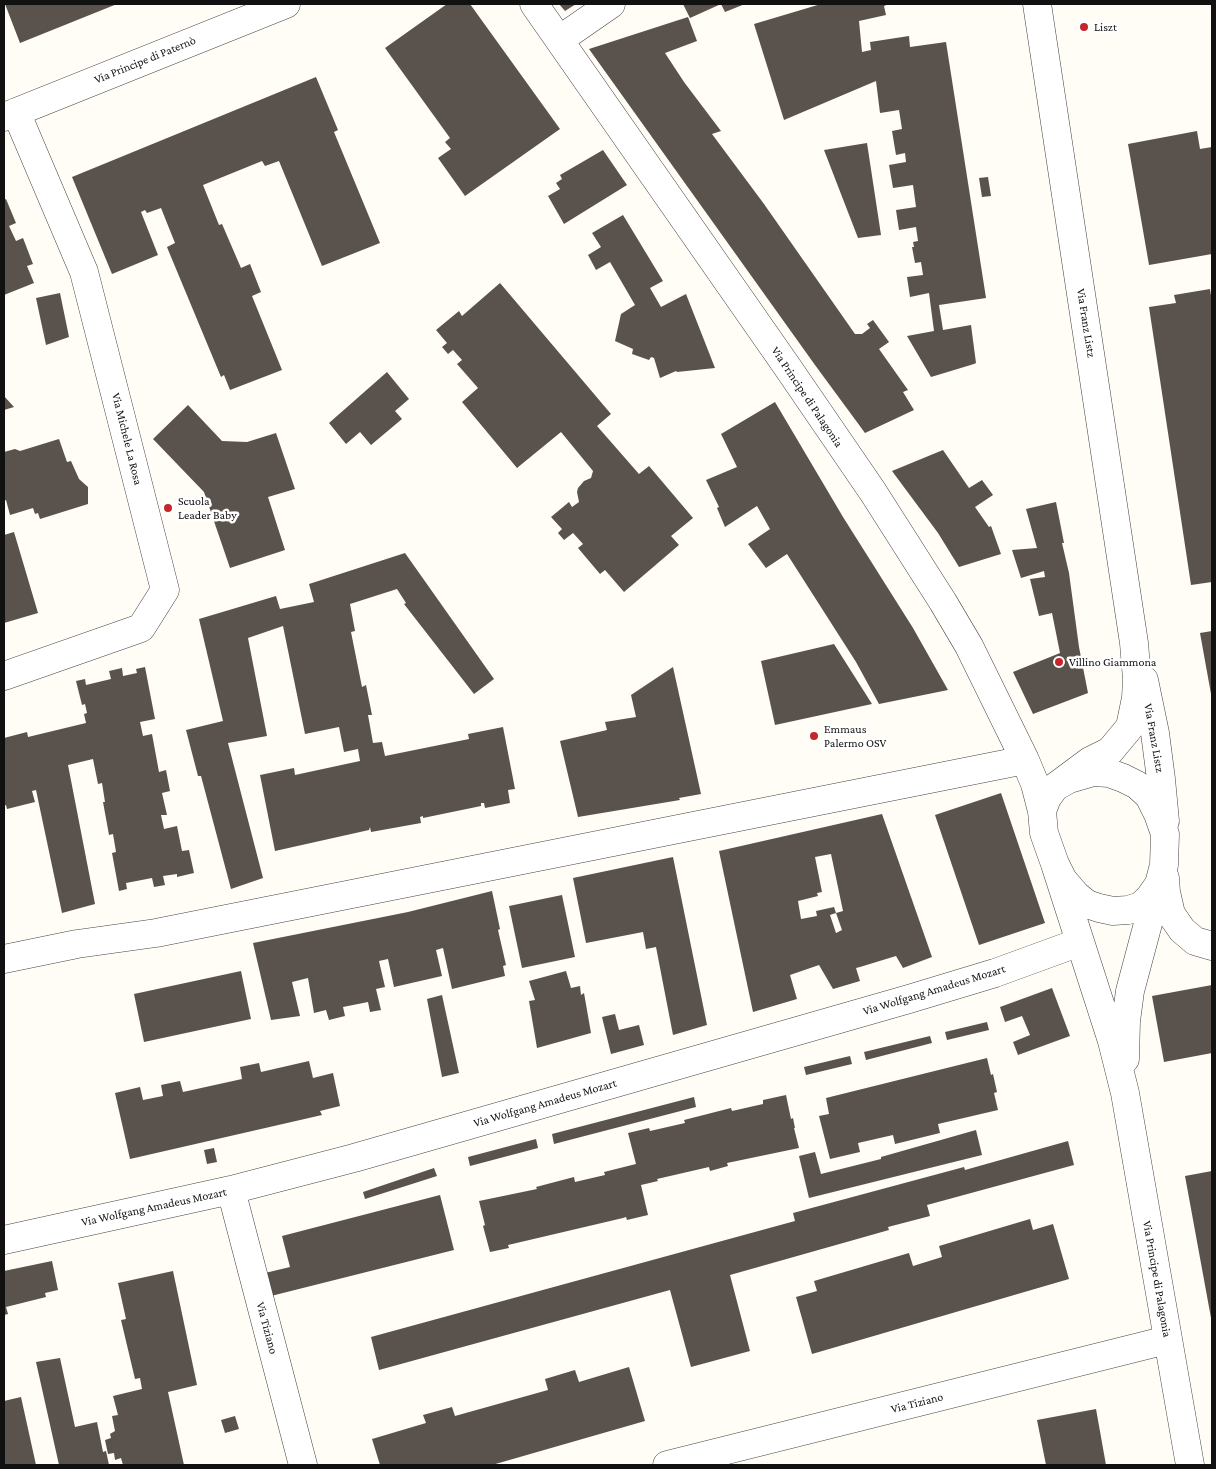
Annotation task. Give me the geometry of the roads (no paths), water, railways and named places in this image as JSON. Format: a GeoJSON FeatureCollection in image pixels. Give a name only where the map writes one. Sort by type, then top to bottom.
{"type":"FeatureCollection","features":[{"type":"Feature","properties":{"kind":"street","name":"Via Principe di Paternò"},"geometry":{"type":"LineString","coordinates":[[10,115],[286,4]]}},
{"type":"Feature","properties":{"kind":"street","name":"Via Principe di Palagonia"},"geometry":{"type":"LineString","coordinates":[[534,4],[786,365],[873,492],[928,578],[969,646],[1025,760],[1035,784],[1042,812]]}},
{"type":"Feature","properties":{"kind":"street"},"geometry":{"type":"LineString","coordinates":[[559,40],[611,4]]}},
{"type":"Feature","properties":{"kind":"street","name":"Via Franz Listz"},"geometry":{"type":"LineString","coordinates":[[1037,4],[1138,679],[1130,727],[1110,751],[1090,761],[1055,787]]}},
{"type":"Feature","properties":{"kind":"street","name":"Via Michele La Rosa"},"geometry":{"type":"LineString","coordinates":[[4,676],[141,628],[164,590],[84,272],[10,115]]}},
{"type":"Feature","properties":{"kind":"street","name":"Via Franz Listz"},"geometry":{"type":"LineString","coordinates":[[1134,643],[1155,733],[1165,834]]}},
{"type":"Feature","properties":{"kind":"street"},"geometry":{"type":"LineString","coordinates":[[4,959],[76,944],[166,931],[1025,760]]}},
{"type":"Feature","properties":{"kind":"street"},"geometry":{"type":"LineString","coordinates":[[1162,874],[1150,897],[1141,906],[1128,910],[1113,911],[1087,904],[1063,880],[1055,864],[1044,834],[1042,812],[1046,798],[1055,787],[1069,779],[1093,772],[1109,773],[1137,785],[1149,796],[1165,834],[1162,874],[1171,914],[1182,930],[1195,941],[1212,946]]}},
{"type":"Feature","properties":{"kind":"street","name":"Via Principe di Palagonia"},"geometry":{"type":"LineString","coordinates":[[1055,864],[1112,1041],[1125,1093],[1190,1465]]}},
{"type":"Feature","properties":{"kind":"street","name":"Via Principe di Palagonia"},"geometry":{"type":"LineString","coordinates":[[1125,1093],[1126,1021],[1130,991],[1162,874]]}},
{"type":"Feature","properties":{"kind":"street","name":"Via Wolfgang Amadeus Mozart"},"geometry":{"type":"LineString","coordinates":[[4,1240],[231,1190],[354,1158],[908,999],[995,972],[1080,942]]}},
{"type":"Feature","properties":{"kind":"street","name":"Via Tiziano"},"geometry":{"type":"LineString","coordinates":[[231,1190],[303,1465]]}},
{"type":"Feature","properties":{"kind":"street","name":"Via Tiziano"},"geometry":{"type":"LineString","coordinates":[[667,1465],[1167,1340]]}},
{"type":"Feature","properties":{"kind":"place","name":"Liszt"},"geometry":{"type":"Point","coordinates":[1084,27]}},
{"type":"Feature","properties":{"kind":"place","name":"Scuola Leader Baby"},"geometry":{"type":"Point","coordinates":[168,508]}},
{"type":"Feature","properties":{"kind":"place","name":"Villino Giammona"},"geometry":{"type":"Point","coordinates":[1059,662]}},
{"type":"Feature","properties":{"kind":"place","name":"Emmaus Palermo OSV"},"geometry":{"type":"Point","coordinates":[814,736]}}]}
